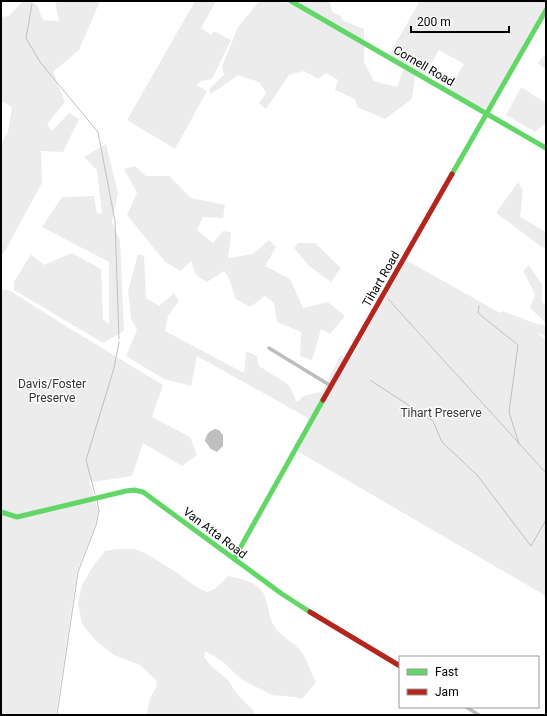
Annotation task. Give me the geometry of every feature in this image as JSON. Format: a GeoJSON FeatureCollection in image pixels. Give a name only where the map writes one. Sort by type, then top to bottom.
{"type":"FeatureCollection","features":[{"type":"Feature","properties":{"kind":"street","name":"Cornell Road"},"geometry":{"type":"LineString","coordinates":[[291,1],[546,148]]}},
{"type":"Feature","properties":{"kind":"street","name":"Tihart Road"},"geometry":{"type":"LineString","coordinates":[[234,559],[486,113],[546,10]]}},
{"type":"Feature","properties":{"kind":"street"},"geometry":{"type":"LineString","coordinates":[[269,348],[331,386]]}},
{"type":"Feature","properties":{"kind":"street","name":"Van Atta Road"},"geometry":{"type":"LineString","coordinates":[[1,512],[11,517],[22,517],[126,491],[137,491],[149,496],[282,594],[337,629],[399,665]]}},
{"type":"Feature","properties":{"kind":"street"},"geometry":{"type":"LineString","coordinates":[[468,708],[479,715]]}},
{"type":"Feature","properties":{"kind":"green space"},"geometry":{"type":"Polygon","coordinates":[[[23,1],[30,1],[37,5],[43,20],[59,21],[55,1],[100,1],[79,50],[53,72],[65,102],[47,124],[52,131],[69,113],[79,119],[63,152],[41,151],[42,183],[4,253],[1,254],[1,144],[8,132],[12,107],[1,101],[1,17],[9,16],[23,1]]]}},
{"type":"Feature","properties":{"kind":"green space"},"geometry":{"type":"Polygon","coordinates":[[[195,1],[216,1],[201,28],[211,35],[214,31],[231,40],[212,79],[201,81],[196,85],[207,91],[175,149],[127,120],[195,1]]]}},
{"type":"Feature","properties":{"kind":"green space"},"geometry":{"type":"Polygon","coordinates":[[[259,1],[281,1],[284,3],[286,1],[330,1],[332,12],[341,16],[342,20],[364,29],[364,62],[374,81],[397,87],[405,65],[389,55],[420,1],[546,1],[546,5],[487,108],[482,109],[449,90],[464,64],[439,50],[424,76],[416,72],[412,99],[385,119],[357,107],[355,99],[335,90],[338,80],[326,73],[318,79],[304,71],[289,75],[266,109],[259,103],[266,93],[259,82],[238,75],[211,94],[209,89],[224,75],[222,66],[238,27],[259,1]]]}},
{"type":"Feature","properties":{"kind":"green space"},"geometry":{"type":"Polygon","coordinates":[[[546,54],[546,69],[537,63],[546,54]]]}},
{"type":"Feature","properties":{"kind":"green space"},"geometry":{"type":"Polygon","coordinates":[[[521,87],[546,103],[546,122],[536,132],[506,115],[521,87]]]}},
{"type":"Feature","properties":{"kind":"green space"},"geometry":{"type":"Polygon","coordinates":[[[106,144],[118,193],[112,222],[120,240],[124,331],[103,343],[14,290],[14,282],[31,254],[44,265],[72,253],[101,269],[103,319],[109,324],[109,262],[42,227],[62,197],[94,196],[97,214],[102,213],[97,170],[84,157],[106,144]]]}},
{"type":"Feature","properties":{"kind":"green space"},"geometry":{"type":"Polygon","coordinates":[[[135,166],[146,176],[169,176],[191,198],[225,205],[223,218],[203,217],[197,230],[213,243],[223,231],[231,232],[228,258],[253,254],[269,240],[276,247],[265,266],[290,279],[303,308],[328,302],[345,316],[330,334],[321,329],[312,360],[300,356],[301,332],[277,322],[274,303],[265,296],[250,307],[236,299],[228,276],[224,271],[207,282],[196,275],[191,261],[181,271],[165,262],[127,215],[137,193],[124,169],[135,166]]]}},
{"type":"Feature","properties":{"kind":"green space"},"geometry":{"type":"Polygon","coordinates":[[[518,182],[523,190],[520,217],[546,232],[546,247],[542,247],[496,213],[518,182]]]}},
{"type":"Feature","properties":{"kind":"green space"},"geometry":{"type":"Polygon","coordinates":[[[298,243],[315,243],[341,268],[331,282],[309,266],[294,248],[298,243]]]}},
{"type":"Feature","properties":{"kind":"green space","name":"Tihart Preserve"},"geometry":{"type":"Polygon","coordinates":[[[138,254],[144,256],[146,298],[159,306],[174,293],[179,301],[168,316],[165,331],[244,373],[246,351],[257,356],[259,366],[289,385],[297,402],[304,396],[323,391],[340,356],[351,358],[406,260],[500,313],[502,311],[537,324],[546,325],[546,337],[539,333],[538,334],[546,339],[546,596],[297,451],[304,440],[308,418],[197,356],[191,386],[164,379],[126,356],[137,330],[131,319],[128,291],[138,254]]]}},
{"type":"Feature","properties":{"kind":"green space"},"geometry":{"type":"Polygon","coordinates":[[[529,265],[542,285],[542,303],[546,304],[546,323],[530,308],[535,294],[523,271],[529,265]]]}},
{"type":"Feature","properties":{"kind":"green space","name":"Davis/Foster Preserve"},"geometry":{"type":"Polygon","coordinates":[[[1,289],[9,290],[163,385],[152,417],[190,437],[197,455],[182,466],[143,443],[132,476],[93,482],[89,479],[98,510],[95,525],[77,572],[56,715],[1,715],[1,289]]]}},
{"type":"Feature","properties":{"kind":"green space"},"geometry":{"type":"Polygon","coordinates":[[[134,549],[145,553],[176,572],[195,586],[207,592],[215,589],[228,576],[254,584],[261,590],[267,601],[271,620],[276,628],[303,654],[316,682],[302,699],[272,695],[241,679],[222,661],[205,652],[204,657],[211,666],[228,680],[237,694],[255,712],[252,715],[147,715],[149,700],[156,687],[156,680],[140,665],[114,655],[95,640],[82,624],[78,603],[82,585],[93,566],[105,551],[134,549]]]}},
{"type":"Feature","properties":{"kind":"shaded area"},"geometry":{"type":"Polygon","coordinates":[[[215,429],[219,430],[223,435],[223,446],[217,452],[211,449],[205,441],[208,434],[215,429]]]}},
{"type":"Feature","properties":{"kind":"waterway"},"geometry":{"type":"LineString","coordinates":[[32,4],[26,38],[40,62],[98,132],[115,221],[119,339]]}},
{"type":"Feature","properties":{"kind":"waterway"},"geometry":{"type":"LineString","coordinates":[[388,299],[546,473]]}},
{"type":"Feature","properties":{"kind":"waterway"},"geometry":{"type":"LineString","coordinates":[[479,306],[478,313],[518,345],[509,412],[519,444]]}},
{"type":"Feature","properties":{"kind":"waterway"},"geometry":{"type":"LineString","coordinates":[[95,494],[86,460],[114,368],[119,342]]}},
{"type":"Feature","properties":{"kind":"waterway"},"geometry":{"type":"LineString","coordinates":[[370,380],[433,421],[442,442],[477,475],[531,546],[546,520]]}},
{"type":"Feature","properties":{"kind":"waterway"},"geometry":{"type":"LineString","coordinates":[[57,715],[78,572],[96,525],[99,511],[97,501]]}},
{"type":"Feature","properties":{"kind":"traffic: fast"},"geometry":{"type":"LineString","coordinates":[[291,1],[546,148]]}},
{"type":"Feature","properties":{"kind":"traffic: fast"},"geometry":{"type":"LineString","coordinates":[[452,174],[546,10]]}},
{"type":"Feature","properties":{"kind":"traffic: fast"},"geometry":{"type":"LineString","coordinates":[[234,559],[323,400]]}},
{"type":"Feature","properties":{"kind":"traffic: fast"},"geometry":{"type":"LineString","coordinates":[[1,512],[17,517],[126,491],[134,490],[143,492],[282,594],[310,612]]}},
{"type":"Feature","properties":{"kind":"traffic: jam"},"geometry":{"type":"LineString","coordinates":[[323,400],[452,174]]}},
{"type":"Feature","properties":{"kind":"traffic: jam"},"geometry":{"type":"LineString","coordinates":[[310,612],[399,665]]}}]}
